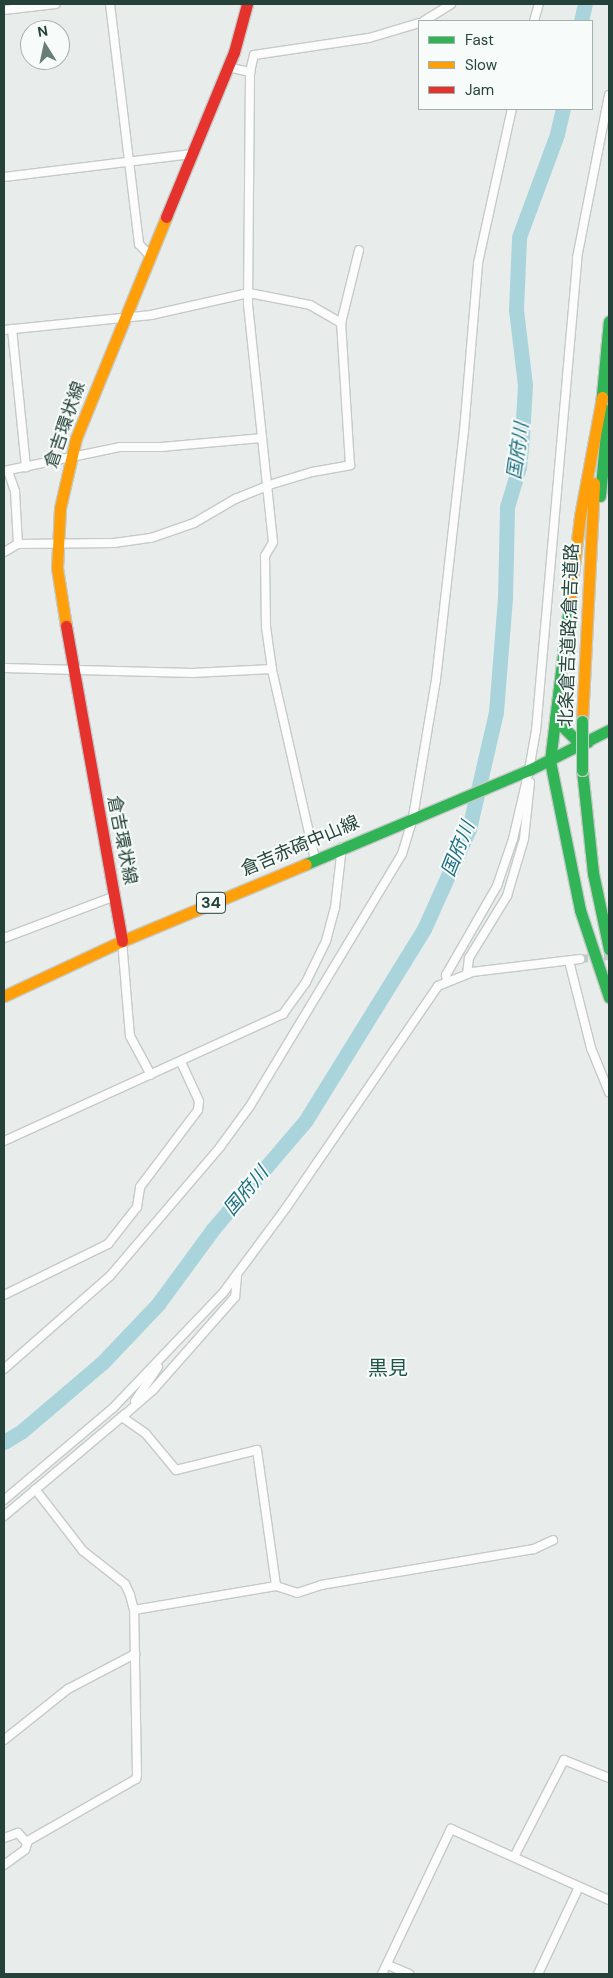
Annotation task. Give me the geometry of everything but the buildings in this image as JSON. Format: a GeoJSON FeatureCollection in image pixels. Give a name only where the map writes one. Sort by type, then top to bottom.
{"type":"FeatureCollection","features":[{"type":"Feature","properties":{"kind":"main road","name":"倉吉環状線"},"geometry":{"type":"LineString","coordinates":[[122,941],[72,669],[57,568],[60,508],[70,459],[124,319],[228,67],[247,4]]}},
{"type":"Feature","properties":{"kind":"main road","name":"北条倉吉道路;倉吉道路"},"geometry":{"type":"LineString","coordinates":[[609,321],[606,398],[586,606],[587,769],[592,865],[609,949]]}},
{"type":"Feature","properties":{"kind":"main road"},"geometry":{"type":"LineString","coordinates":[[606,398],[580,516],[550,761],[580,910],[609,997]]}},
{"type":"Feature","properties":{"kind":"main road"},"geometry":{"type":"LineString","coordinates":[[555,719],[576,740],[588,742]]}},
{"type":"Feature","properties":{"kind":"main road","name":"倉吉赤碕中山線"},"geometry":{"type":"LineString","coordinates":[[4,996],[122,941],[417,815],[525,772],[609,730]]}},
{"type":"Feature","properties":{"kind":"main road","name":"北条倉吉道路;倉吉道路"},"geometry":{"type":"LineString","coordinates":[[587,769],[609,918]]}},
{"type":"Feature","properties":{"kind":"street"},"geometry":{"type":"LineString","coordinates":[[4,10],[56,4]]}},
{"type":"Feature","properties":{"kind":"street"},"geometry":{"type":"LineString","coordinates":[[110,4],[140,244],[150,256]]}},
{"type":"Feature","properties":{"kind":"street"},"geometry":{"type":"LineString","coordinates":[[426,20],[451,4]]}},
{"type":"Feature","properties":{"kind":"street"},"geometry":{"type":"LineString","coordinates":[[534,20],[539,4]]}},
{"type":"Feature","properties":{"kind":"street"},"geometry":{"type":"LineString","coordinates":[[315,859],[272,669],[266,627],[265,556],[273,542],[269,485],[261,438],[249,293],[250,72],[254,55],[369,38],[418,23]]}},
{"type":"Feature","properties":{"kind":"street"},"geometry":{"type":"LineString","coordinates":[[228,67],[250,72]]}},
{"type":"Feature","properties":{"kind":"street"},"geometry":{"type":"LineString","coordinates":[[447,982],[446,975],[496,886],[513,839],[525,772],[536,731],[577,258],[609,95]]}},
{"type":"Feature","properties":{"kind":"street"},"geometry":{"type":"LineString","coordinates":[[4,1369],[110,1276],[220,1147],[250,1106],[402,854],[417,815],[436,680],[453,538],[478,263],[512,110]]}},
{"type":"Feature","properties":{"kind":"street"},"geometry":{"type":"LineString","coordinates":[[4,176],[192,154]]}},
{"type":"Feature","properties":{"kind":"street"},"geometry":{"type":"LineString","coordinates":[[4,552],[18,544],[114,543],[151,538],[194,523],[234,499],[269,485],[312,472],[350,465],[341,323],[359,250]]}},
{"type":"Feature","properties":{"kind":"street"},"geometry":{"type":"LineString","coordinates":[[26,467],[8,330],[124,319],[249,293],[310,305],[341,323]]}},
{"type":"Feature","properties":{"kind":"street"},"geometry":{"type":"LineString","coordinates":[[18,544],[15,491],[6,471],[120,447],[161,447],[261,438]]}},
{"type":"Feature","properties":{"kind":"street"},"geometry":{"type":"LineString","coordinates":[[4,668],[192,673],[272,669]]}},
{"type":"Feature","properties":{"kind":"street"},"geometry":{"type":"LineString","coordinates":[[467,974],[469,958],[508,896],[530,806],[525,772]]}},
{"type":"Feature","properties":{"kind":"street"},"geometry":{"type":"LineString","coordinates":[[4,1141],[277,1018],[297,995],[326,941],[335,908],[342,847]]}},
{"type":"Feature","properties":{"kind":"street"},"geometry":{"type":"LineString","coordinates":[[4,938],[114,896]]}},
{"type":"Feature","properties":{"kind":"street"},"geometry":{"type":"LineString","coordinates":[[122,941],[130,1036],[151,1076]]}},
{"type":"Feature","properties":{"kind":"street"},"geometry":{"type":"LineString","coordinates":[[4,1500],[112,1408],[159,1363],[237,1275],[286,1208],[410,1024],[438,986],[467,974],[580,959]]}},
{"type":"Feature","properties":{"kind":"street"},"geometry":{"type":"LineString","coordinates":[[569,961],[591,1048],[609,1092]]}},
{"type":"Feature","properties":{"kind":"street"},"geometry":{"type":"LineString","coordinates":[[4,1295],[108,1244],[137,1207],[140,1187],[198,1110],[200,1101],[181,1062]]}},
{"type":"Feature","properties":{"kind":"street"},"geometry":{"type":"LineString","coordinates":[[4,1516],[153,1390],[235,1297],[237,1275]]}},
{"type":"Feature","properties":{"kind":"street"},"geometry":{"type":"LineString","coordinates":[[122,1417],[148,1384],[159,1363]]}},
{"type":"Feature","properties":{"kind":"street"},"geometry":{"type":"LineString","coordinates":[[122,1417],[146,1434],[176,1470],[257,1450],[276,1586]]}},
{"type":"Feature","properties":{"kind":"street"},"geometry":{"type":"LineString","coordinates":[[4,1865],[25,1850],[28,1841],[136,1780],[134,1610],[125,1584],[83,1551],[35,1489]]}},
{"type":"Feature","properties":{"kind":"street"},"geometry":{"type":"LineString","coordinates":[[134,1610],[276,1586],[297,1593],[321,1586],[534,1549],[553,1540]]}},
{"type":"Feature","properties":{"kind":"street"},"geometry":{"type":"LineString","coordinates":[[4,1740],[68,1689],[135,1654]]}},
{"type":"Feature","properties":{"kind":"street"},"geometry":{"type":"LineString","coordinates":[[515,1855],[564,1760],[609,1778]]}},
{"type":"Feature","properties":{"kind":"street"},"geometry":{"type":"LineString","coordinates":[[382,1974],[388,1965],[451,1829],[515,1855],[609,1900]]}},
{"type":"Feature","properties":{"kind":"street"},"geometry":{"type":"LineString","coordinates":[[4,1838],[18,1833],[28,1841]]}},
{"type":"Feature","properties":{"kind":"street"},"geometry":{"type":"LineString","coordinates":[[538,1974],[579,1887]]}},
{"type":"Feature","properties":{"kind":"street"},"geometry":{"type":"LineString","coordinates":[[388,1965],[409,1974]]}},
{"type":"Feature","properties":{"kind":"waterway","name":"国府川"},"geometry":{"type":"LineString","coordinates":[[581,20],[585,4]]}},
{"type":"Feature","properties":{"kind":"waterway","name":"国府川"},"geometry":{"type":"LineString","coordinates":[[4,1442],[22,1431],[103,1362],[158,1304],[213,1229],[306,1120],[424,929],[469,829],[496,712],[505,598],[507,507],[519,467],[522,438],[525,385],[516,310],[519,237],[557,134],[563,110]]}},
{"type":"Feature","properties":{"kind":"tunnel"},"geometry":{"type":"LineString","coordinates":[[580,959],[609,956]]}},
{"type":"Feature","properties":{"kind":"traffic: fast"},"geometry":{"type":"LineString","coordinates":[[601,405],[609,321]]}},
{"type":"Feature","properties":{"kind":"traffic: fast"},"geometry":{"type":"LineString","coordinates":[[600,496],[608,410]]}},
{"type":"Feature","properties":{"kind":"traffic: fast"},"geometry":{"type":"LineString","coordinates":[[569,606],[550,761],[580,910],[609,997]]}},
{"type":"Feature","properties":{"kind":"traffic: fast"},"geometry":{"type":"LineString","coordinates":[[555,719],[576,740],[588,742]]}},
{"type":"Feature","properties":{"kind":"traffic: fast"},"geometry":{"type":"LineString","coordinates":[[582,721],[582,770]]}},
{"type":"Feature","properties":{"kind":"traffic: fast"},"geometry":{"type":"LineString","coordinates":[[306,864],[529,770],[609,730]]}},
{"type":"Feature","properties":{"kind":"traffic: fast"},"geometry":{"type":"LineString","coordinates":[[582,770],[593,873],[609,949]]}},
{"type":"Feature","properties":{"kind":"traffic: slow"},"geometry":{"type":"LineString","coordinates":[[66,626],[57,568],[60,508],[76,438],[166,217]]}},
{"type":"Feature","properties":{"kind":"traffic: slow"},"geometry":{"type":"LineString","coordinates":[[569,606],[580,516],[602,397]]}},
{"type":"Feature","properties":{"kind":"traffic: slow"},"geometry":{"type":"LineString","coordinates":[[582,721],[594,483]]}},
{"type":"Feature","properties":{"kind":"traffic: slow"},"geometry":{"type":"LineString","coordinates":[[4,996],[122,941],[306,864]]}},
{"type":"Feature","properties":{"kind":"traffic: jam"},"geometry":{"type":"LineString","coordinates":[[166,217],[234,52],[247,4]]}},
{"type":"Feature","properties":{"kind":"traffic: jam"},"geometry":{"type":"LineString","coordinates":[[66,626],[122,941]]}},
{"type":"Feature","properties":{"kind":"district","name":"黒見"},"geometry":{"type":"Point","coordinates":[388,1368]}}]}
